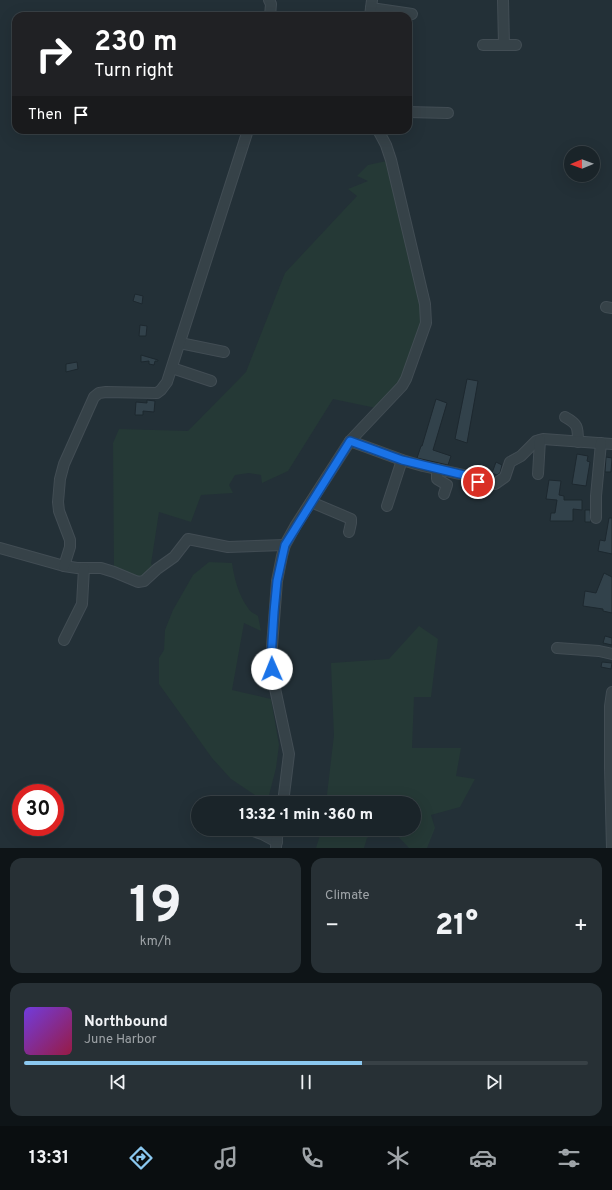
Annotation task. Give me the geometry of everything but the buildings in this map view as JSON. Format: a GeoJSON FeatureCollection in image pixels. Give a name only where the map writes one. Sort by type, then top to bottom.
{"type":"FeatureCollection","features":[{"type":"Feature","properties":{"kind":"street"},"geometry":{"type":"LineString","coordinates":[[269,0],[271,4],[270,12]]}},
{"type":"Feature","properties":{"kind":"street"},"geometry":{"type":"LineString","coordinates":[[503,0],[504,45]]}},
{"type":"Feature","properties":{"kind":"street"},"geometry":{"type":"LineString","coordinates":[[371,8],[398,12]]}},
{"type":"Feature","properties":{"kind":"street"},"geometry":{"type":"LineString","coordinates":[[484,45],[516,45]]}},
{"type":"Feature","properties":{"kind":"street"},"geometry":{"type":"LineString","coordinates":[[412,112],[448,114]]}},
{"type":"Feature","properties":{"kind":"street"},"geometry":{"type":"LineString","coordinates":[[64,566],[71,544],[59,511],[58,502],[60,478],[64,464],[94,397],[102,392],[157,393],[164,386],[172,368],[247,134]]}},
{"type":"Feature","properties":{"kind":"street"},"geometry":{"type":"LineString","coordinates":[[284,796],[289,754],[273,679],[271,659],[277,581],[285,545],[350,441],[402,386],[406,379],[426,323],[425,304],[391,160],[380,134]]}},
{"type":"Feature","properties":{"kind":"street"},"geometry":{"type":"LineString","coordinates":[[180,343],[224,352]]}},
{"type":"Feature","properties":{"kind":"street"},"geometry":{"type":"LineString","coordinates":[[172,368],[211,381]]}},
{"type":"Feature","properties":{"kind":"street"},"geometry":{"type":"LineString","coordinates":[[565,417],[574,421],[576,425],[578,442]]}},
{"type":"Feature","properties":{"kind":"street"},"geometry":{"type":"LineString","coordinates":[[538,474],[540,440]]}},
{"type":"Feature","properties":{"kind":"street"},"geometry":{"type":"LineString","coordinates":[[350,441],[402,460],[464,475],[487,484],[495,484],[505,477],[510,462],[521,456],[536,441],[561,440],[612,444]]}},
{"type":"Feature","properties":{"kind":"street"},"geometry":{"type":"LineString","coordinates":[[596,518],[596,496],[601,443]]}},
{"type":"Feature","properties":{"kind":"street"},"geometry":{"type":"LineString","coordinates":[[387,506],[402,460]]}},
{"type":"Feature","properties":{"kind":"street"},"geometry":{"type":"LineString","coordinates":[[437,469],[437,479],[447,485],[444,494]]}},
{"type":"Feature","properties":{"kind":"street"},"geometry":{"type":"LineString","coordinates":[[311,502],[351,519],[352,523],[349,532]]}},
{"type":"Feature","properties":{"kind":"street"},"geometry":{"type":"LineString","coordinates":[[0,548],[64,566],[84,568],[94,567],[108,570],[138,582],[144,581],[157,569],[174,557],[188,539],[228,546],[285,545]]}},
{"type":"Feature","properties":{"kind":"street"},"geometry":{"type":"LineString","coordinates":[[64,640],[82,604],[84,568]]}},
{"type":"Feature","properties":{"kind":"street"},"geometry":{"type":"LineString","coordinates":[[557,648],[599,651],[612,654]]}},
{"type":"Feature","properties":{"kind":"street"},"geometry":{"type":"LineString","coordinates":[[612,692],[610,706],[612,848]]}},
{"type":"Feature","properties":{"kind":"street"},"geometry":{"type":"LineString","coordinates":[[265,836],[277,845]]}},
{"type":"Feature","properties":{"kind":"green space"},"geometry":{"type":"Polygon","coordinates":[[[391,160],[427,317],[406,379],[381,409],[333,399],[288,471],[262,483],[261,475],[249,473],[235,475],[229,485],[233,493],[201,495],[191,522],[159,512],[151,564],[157,569],[141,582],[114,572],[113,443],[119,429],[188,431],[246,372],[285,273],[357,196],[348,189],[368,181],[357,176],[368,165],[391,160]]]}},
{"type":"Feature","properties":{"kind":"green space"},"geometry":{"type":"Polygon","coordinates":[[[209,562],[232,563],[242,598],[250,611],[258,616],[261,631],[244,623],[232,690],[271,699],[279,745],[276,768],[269,796],[256,796],[231,779],[212,758],[159,684],[159,658],[164,650],[165,630],[173,610],[193,575],[209,562]]]}},
{"type":"Feature","properties":{"kind":"green space"},"geometry":{"type":"Polygon","coordinates":[[[419,626],[438,639],[431,697],[414,697],[412,748],[461,748],[456,776],[475,779],[460,807],[431,815],[435,828],[427,848],[409,848],[398,836],[421,836],[421,796],[327,796],[334,735],[331,663],[389,659],[419,626]]]}},
{"type":"Feature","properties":{"kind":"green space"},"geometry":{"type":"Polygon","coordinates":[[[320,836],[370,836],[367,838],[364,848],[316,848],[320,836]]]}},
{"type":"Feature","properties":{"kind":"route"},"geometry":{"type":"LineString","coordinates":[[272,669],[271,659],[277,581],[285,545],[296,525],[350,441],[402,460],[464,475],[478,482]]}}]}
